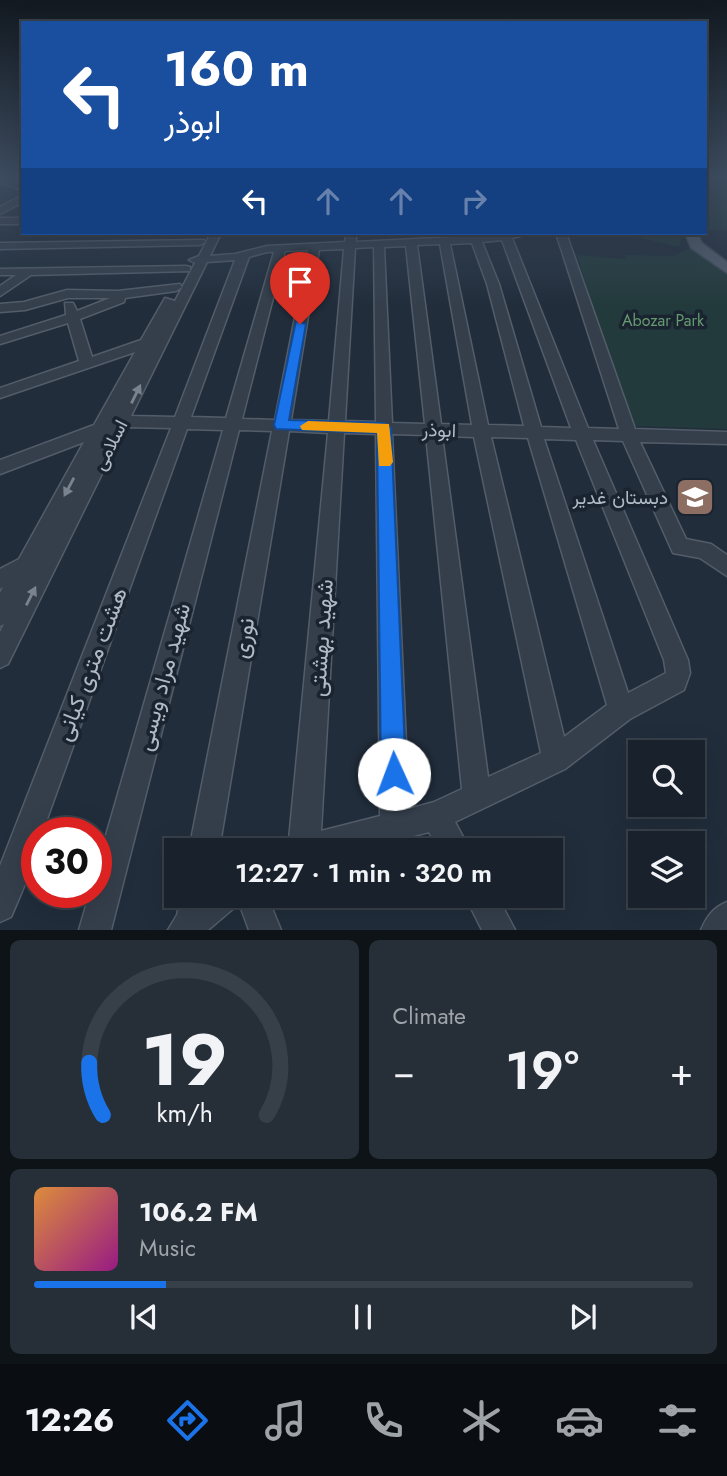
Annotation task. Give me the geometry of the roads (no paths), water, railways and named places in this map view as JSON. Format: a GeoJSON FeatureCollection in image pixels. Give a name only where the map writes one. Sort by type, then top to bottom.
{"type":"FeatureCollection","features":[{"type":"Feature","properties":{"kind":"main road"},"geometry":{"type":"LineString","coordinates":[[692,235],[696,245],[727,269]]}},
{"type":"Feature","properties":{"kind":"main road"},"geometry":{"type":"LineString","coordinates":[[706,235],[727,258]]}},
{"type":"Feature","properties":{"kind":"street"},"geometry":{"type":"LineString","coordinates":[[0,221],[21,221]]}},
{"type":"Feature","properties":{"kind":"street","name":"اسلامی"},"geometry":{"type":"LineString","coordinates":[[0,615],[176,286],[214,235]]}},
{"type":"Feature","properties":{"kind":"street","name":"نوری"},"geometry":{"type":"LineString","coordinates":[[206,838],[281,425],[309,248],[308,235]]}},
{"type":"Feature","properties":{"kind":"street"},"geometry":{"type":"LineString","coordinates":[[0,272],[193,263],[244,255],[260,246],[280,249],[309,248],[350,240],[379,245],[395,238],[411,242],[442,236],[512,235]]}},
{"type":"Feature","properties":{"kind":"street"},"geometry":{"type":"LineString","coordinates":[[562,235],[629,435],[680,547],[704,550],[727,567]]}},
{"type":"Feature","properties":{"kind":"street"},"geometry":{"type":"LineString","coordinates":[[442,236],[455,285],[481,431],[556,760]]}},
{"type":"Feature","properties":{"kind":"street"},"geometry":{"type":"LineString","coordinates":[[351,838],[436,816],[556,760],[621,710],[675,681],[678,673],[676,660],[582,434],[506,236]]}},
{"type":"Feature","properties":{"kind":"street"},"geometry":{"type":"LineString","coordinates":[[0,246],[202,237]]}},
{"type":"Feature","properties":{"kind":"street","name":"اسلامی"},"geometry":{"type":"LineString","coordinates":[[0,656],[122,421],[193,263],[202,237]]}},
{"type":"Feature","properties":{"kind":"street"},"geometry":{"type":"LineString","coordinates":[[480,237],[534,432],[621,710]]}},
{"type":"Feature","properties":{"kind":"street","name":"شهید بهشتی"},"geometry":{"type":"LineString","coordinates":[[305,838],[350,240]]}},
{"type":"Feature","properties":{"kind":"street"},"geometry":{"type":"LineString","coordinates":[[411,242],[477,796]]}},
{"type":"Feature","properties":{"kind":"street"},"geometry":{"type":"LineString","coordinates":[[379,245],[395,827]]}},
{"type":"Feature","properties":{"kind":"street","name":"شهید مراد ویسی"},"geometry":{"type":"LineString","coordinates":[[94,930],[230,424],[280,249]]}},
{"type":"Feature","properties":{"kind":"street","name":"هشت متری کیانی"},"geometry":{"type":"LineString","coordinates":[[0,906],[244,255]]}},
{"type":"Feature","properties":{"kind":"street"},"geometry":{"type":"LineString","coordinates":[[0,292],[28,272]]}},
{"type":"Feature","properties":{"kind":"street"},"geometry":{"type":"LineString","coordinates":[[0,308],[25,306],[64,295],[136,292],[176,286]]}},
{"type":"Feature","properties":{"kind":"street"},"geometry":{"type":"LineString","coordinates":[[0,340],[74,317],[136,292]]}},
{"type":"Feature","properties":{"kind":"street"},"geometry":{"type":"LineString","coordinates":[[64,295],[74,317],[87,363]]}},
{"type":"Feature","properties":{"kind":"street"},"geometry":{"type":"LineString","coordinates":[[0,393],[146,343]]}},
{"type":"Feature","properties":{"kind":"street","name":"ابوذر"},"geometry":{"type":"LineString","coordinates":[[101,427],[122,421],[181,422],[727,438]]}},
{"type":"Feature","properties":{"kind":"street"},"geometry":{"type":"LineString","coordinates":[[0,467],[101,427]]}},
{"type":"Feature","properties":{"kind":"street"},"geometry":{"type":"LineString","coordinates":[[0,579],[26,566]]}},
{"type":"Feature","properties":{"kind":"street"},"geometry":{"type":"LineString","coordinates":[[436,816],[448,838]]}},
{"type":"Feature","properties":{"kind":"street"},"geometry":{"type":"LineString","coordinates":[[257,908],[265,930]]}},
{"type":"Feature","properties":{"kind":"street"},"geometry":{"type":"LineString","coordinates":[[487,908],[499,930]]}},
{"type":"Feature","properties":{"kind":"street"},"geometry":{"type":"LineString","coordinates":[[717,930],[727,918]]}},
{"type":"Feature","properties":{"kind":"place","name":"دبستان غدیر"},"geometry":{"type":"Point","coordinates":[695,497]}},
{"type":"Feature","properties":{"kind":"park label","name":"Abozar Park"},"geometry":{"type":"Point","coordinates":[663,320]}}]}
